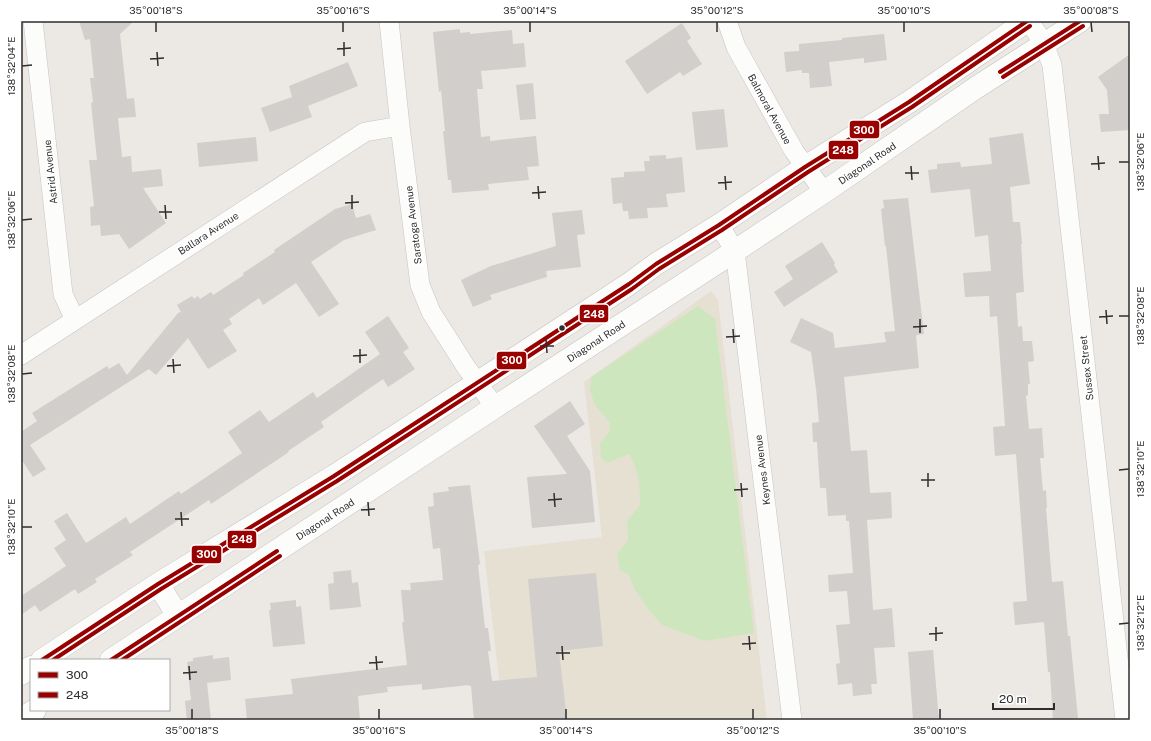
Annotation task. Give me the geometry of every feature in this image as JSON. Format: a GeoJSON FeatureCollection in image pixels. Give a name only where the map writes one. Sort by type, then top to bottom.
{"type":"FeatureCollection","features":[{"type":"Feature","properties":{"kind":"main road"},"geometry":{"type":"LineString","coordinates":[[44,659],[158,584],[334,476],[629,284],[656,264],[909,102],[1028,21]]}},
{"type":"Feature","properties":{"kind":"main road","name":"Diagonal Road"},"geometry":{"type":"LineString","coordinates":[[113,659],[735,251],[977,87],[1080,21]]}},
{"type":"Feature","properties":{"kind":"main road"},"geometry":{"type":"LineString","coordinates":[[158,584],[178,616]]}},
{"type":"Feature","properties":{"kind":"main road"},"geometry":{"type":"LineString","coordinates":[[21,674],[30,668]]}},
{"type":"Feature","properties":{"kind":"main road"},"geometry":{"type":"LineString","coordinates":[[21,720],[34,711]]}},
{"type":"Feature","properties":{"kind":"street","name":"Astrid Avenue"},"geometry":{"type":"LineString","coordinates":[[33,21],[63,294],[75,320]]}},
{"type":"Feature","properties":{"kind":"street","name":"Saratoga Avenue"},"geometry":{"type":"LineString","coordinates":[[389,21],[400,126],[420,285],[431,312],[477,383],[495,407]]}},
{"type":"Feature","properties":{"kind":"street","name":"Balmoral Avenue"},"geometry":{"type":"LineString","coordinates":[[727,21],[736,47],[794,151],[824,192]]}},
{"type":"Feature","properties":{"kind":"street","name":"Sussex Street"},"geometry":{"type":"LineString","coordinates":[[1028,21],[1044,44],[1052,65],[1125,720]]}},
{"type":"Feature","properties":{"kind":"street","name":"Ballara Avenue"},"geometry":{"type":"LineString","coordinates":[[21,355],[365,132],[400,126]]}},
{"type":"Feature","properties":{"kind":"street","name":"Keynes Avenue"},"geometry":{"type":"LineString","coordinates":[[719,225],[735,251],[792,720]]}},
{"type":"Feature","properties":{"kind":"shaded area"},"geometry":{"type":"Polygon","coordinates":[[[711,291],[718,300],[767,720],[504,720],[484,551],[602,537],[584,382],[711,291]]]}},
{"type":"Feature","properties":{"kind":"green space"},"geometry":{"type":"Polygon","coordinates":[[[698,306],[715,319],[754,633],[704,641],[662,625],[648,609],[634,588],[629,575],[620,570],[617,554],[628,540],[627,521],[640,505],[638,479],[635,466],[629,454],[607,463],[601,458],[600,443],[609,432],[610,423],[595,405],[590,390],[591,377],[698,306]]]}},
{"type":"Feature","properties":{"kind":"building"},"geometry":{"type":"Polygon","coordinates":[[[79,21],[134,21],[120,34],[127,99],[134,98],[136,117],[118,118],[122,157],[131,156],[132,172],[161,169],[163,186],[143,188],[166,223],[129,249],[119,234],[101,236],[100,225],[91,226],[90,207],[94,206],[89,160],[97,160],[90,78],[94,78],[90,39],[85,40],[79,21]]]}},
{"type":"Feature","properties":{"kind":"building"},"geometry":{"type":"Polygon","coordinates":[[[682,23],[691,38],[687,41],[702,64],[683,76],[680,72],[647,94],[625,61],[682,23]]]}},
{"type":"Feature","properties":{"kind":"building"},"geometry":{"type":"Polygon","coordinates":[[[460,29],[460,33],[470,32],[470,34],[512,30],[513,44],[524,43],[526,67],[481,71],[483,89],[477,89],[481,137],[490,136],[490,141],[536,136],[539,166],[527,167],[529,180],[488,184],[489,190],[452,193],[451,180],[448,180],[441,91],[439,92],[433,32],[460,29]]]}},
{"type":"Feature","properties":{"kind":"building"},"geometry":{"type":"Polygon","coordinates":[[[884,34],[887,60],[864,63],[864,58],[829,62],[832,86],[810,88],[809,73],[802,73],[802,70],[786,72],[784,52],[799,51],[799,44],[884,34]]]}},
{"type":"Feature","properties":{"kind":"building"},"geometry":{"type":"Polygon","coordinates":[[[1130,54],[1130,130],[1101,132],[1099,114],[1109,114],[1107,90],[1098,77],[1130,54]]]}},
{"type":"Feature","properties":{"kind":"building"},"geometry":{"type":"Polygon","coordinates":[[[348,62],[358,86],[308,106],[312,117],[270,132],[261,108],[292,97],[289,86],[348,62]]]}},
{"type":"Feature","properties":{"kind":"building"},"geometry":{"type":"Polygon","coordinates":[[[533,83],[536,119],[520,120],[516,85],[533,83]]]}},
{"type":"Feature","properties":{"kind":"building"},"geometry":{"type":"Polygon","coordinates":[[[724,109],[728,147],[696,150],[692,112],[724,109]]]}},
{"type":"Feature","properties":{"kind":"building"},"geometry":{"type":"Polygon","coordinates":[[[1023,133],[1030,184],[1010,187],[1013,222],[1020,222],[1022,244],[1024,292],[1016,293],[1018,327],[1022,326],[1023,341],[1032,341],[1034,361],[1028,362],[1030,384],[1028,384],[1028,395],[1026,396],[1029,429],[1042,428],[1044,458],[1040,458],[1043,491],[1046,490],[1052,582],[1063,581],[1078,718],[1058,720],[1053,720],[1050,672],[1048,672],[1044,622],[1015,625],[1013,602],[1027,601],[1016,454],[995,456],[993,427],[1005,426],[997,316],[990,317],[989,296],[965,297],[963,273],[991,271],[988,235],[975,237],[970,189],[931,193],[928,170],[937,169],[937,164],[960,162],[961,167],[992,164],[989,138],[1023,133]]]}},
{"type":"Feature","properties":{"kind":"building"},"geometry":{"type":"Polygon","coordinates":[[[256,137],[258,161],[199,167],[197,143],[256,137]]]}},
{"type":"Feature","properties":{"kind":"building"},"geometry":{"type":"Polygon","coordinates":[[[666,155],[666,159],[682,157],[685,192],[666,194],[668,207],[647,208],[648,218],[629,219],[628,211],[623,211],[622,203],[613,204],[611,178],[624,177],[624,172],[645,171],[644,161],[650,161],[649,156],[666,155]]]}},
{"type":"Feature","properties":{"kind":"building"},"geometry":{"type":"Polygon","coordinates":[[[908,198],[924,334],[916,335],[919,368],[844,377],[851,451],[867,450],[870,493],[891,492],[892,518],[867,520],[873,610],[892,608],[895,647],[874,648],[877,684],[871,684],[872,694],[853,696],[852,683],[838,685],[836,664],[840,663],[836,625],[850,624],[847,591],[829,592],[828,575],[853,573],[849,521],[846,521],[846,515],[828,516],[826,488],[820,488],[817,442],[813,442],[812,423],[819,422],[811,352],[790,342],[801,318],[833,333],[835,348],[886,342],[884,332],[895,331],[881,209],[884,208],[883,200],[908,198]]]}},
{"type":"Feature","properties":{"kind":"building"},"geometry":{"type":"Polygon","coordinates":[[[352,204],[356,218],[370,214],[376,230],[344,240],[311,262],[339,304],[319,317],[296,283],[263,305],[259,298],[229,319],[232,324],[223,330],[237,351],[208,369],[188,338],[156,375],[149,369],[30,445],[46,469],[33,477],[21,459],[21,432],[37,421],[32,413],[107,366],[109,369],[119,363],[127,375],[178,313],[181,312],[177,305],[192,296],[194,299],[198,296],[200,299],[211,292],[213,295],[244,275],[243,273],[275,252],[274,250],[335,209],[352,204]]]}},
{"type":"Feature","properties":{"kind":"building"},"geometry":{"type":"Polygon","coordinates":[[[582,210],[585,234],[577,235],[581,267],[546,271],[547,277],[490,295],[492,299],[473,307],[461,280],[491,266],[556,246],[552,213],[582,210]]]}},
{"type":"Feature","properties":{"kind":"building"},"geometry":{"type":"Polygon","coordinates":[[[822,242],[835,263],[834,265],[838,272],[784,307],[774,292],[793,279],[785,266],[822,242]]]}},
{"type":"Feature","properties":{"kind":"building"},"geometry":{"type":"Polygon","coordinates":[[[388,316],[409,348],[403,352],[415,369],[388,387],[383,379],[321,422],[324,427],[288,451],[289,452],[211,504],[209,500],[130,552],[133,555],[95,579],[97,582],[78,594],[75,589],[40,612],[35,605],[21,615],[21,596],[66,566],[54,548],[66,540],[54,521],[67,513],[86,543],[126,517],[130,524],[179,491],[181,494],[242,453],[228,432],[260,410],[269,422],[313,392],[317,398],[380,354],[365,332],[388,316]]]}},
{"type":"Feature","properties":{"kind":"building"},"geometry":{"type":"Polygon","coordinates":[[[570,401],[585,424],[567,436],[590,471],[595,522],[532,528],[527,477],[567,474],[534,426],[570,401]]]}},
{"type":"Feature","properties":{"kind":"building"},"geometry":{"type":"Polygon","coordinates":[[[470,485],[480,564],[478,565],[485,628],[488,628],[491,651],[488,651],[492,681],[537,677],[528,579],[596,573],[603,646],[559,651],[567,720],[474,720],[471,686],[422,690],[422,684],[387,687],[388,692],[358,696],[360,720],[247,720],[245,699],[293,694],[291,679],[407,665],[402,622],[404,622],[401,590],[411,590],[410,583],[443,580],[440,548],[433,549],[428,507],[434,506],[433,493],[449,491],[448,487],[470,485]]]}},
{"type":"Feature","properties":{"kind":"building"},"geometry":{"type":"Polygon","coordinates":[[[351,570],[352,583],[358,582],[361,607],[330,610],[328,584],[334,583],[333,572],[351,570]]]}},
{"type":"Feature","properties":{"kind":"building"},"geometry":{"type":"Polygon","coordinates":[[[296,600],[296,607],[301,606],[305,644],[273,647],[269,610],[271,610],[270,603],[296,600]]]}},
{"type":"Feature","properties":{"kind":"building"},"geometry":{"type":"Polygon","coordinates":[[[933,650],[939,720],[913,720],[908,652],[933,650]]]}},
{"type":"Feature","properties":{"kind":"building"},"geometry":{"type":"Polygon","coordinates":[[[213,655],[213,659],[229,657],[231,680],[207,683],[211,720],[187,720],[185,701],[191,700],[187,662],[193,661],[193,658],[213,655]]]}},
{"type":"Feature","properties":{"kind":"transit line","name":"300"},"geometry":{"type":"LineString","coordinates":[[44,659],[158,584],[334,476],[629,284],[656,264],[719,225],[805,167],[909,102],[1027,21]]}},
{"type":"Feature","properties":{"kind":"transit line","name":"300"},"geometry":{"type":"LineString","coordinates":[[1000,72],[1080,21]]}},
{"type":"Feature","properties":{"kind":"transit line","name":"248"},"geometry":{"type":"LineString","coordinates":[[55,659],[161,589],[337,481],[632,289],[659,269],[722,230],[808,172],[912,107],[1030,26]]}},
{"type":"Feature","properties":{"kind":"transit line","name":"248"},"geometry":{"type":"LineString","coordinates":[[1003,77],[1083,26]]}},
{"type":"Feature","properties":{"kind":"transit line","name":"300"},"geometry":{"type":"LineString","coordinates":[[113,659],[277,551]]}},
{"type":"Feature","properties":{"kind":"transit line","name":"248"},"geometry":{"type":"LineString","coordinates":[[124,659],[280,556]]}}]}
